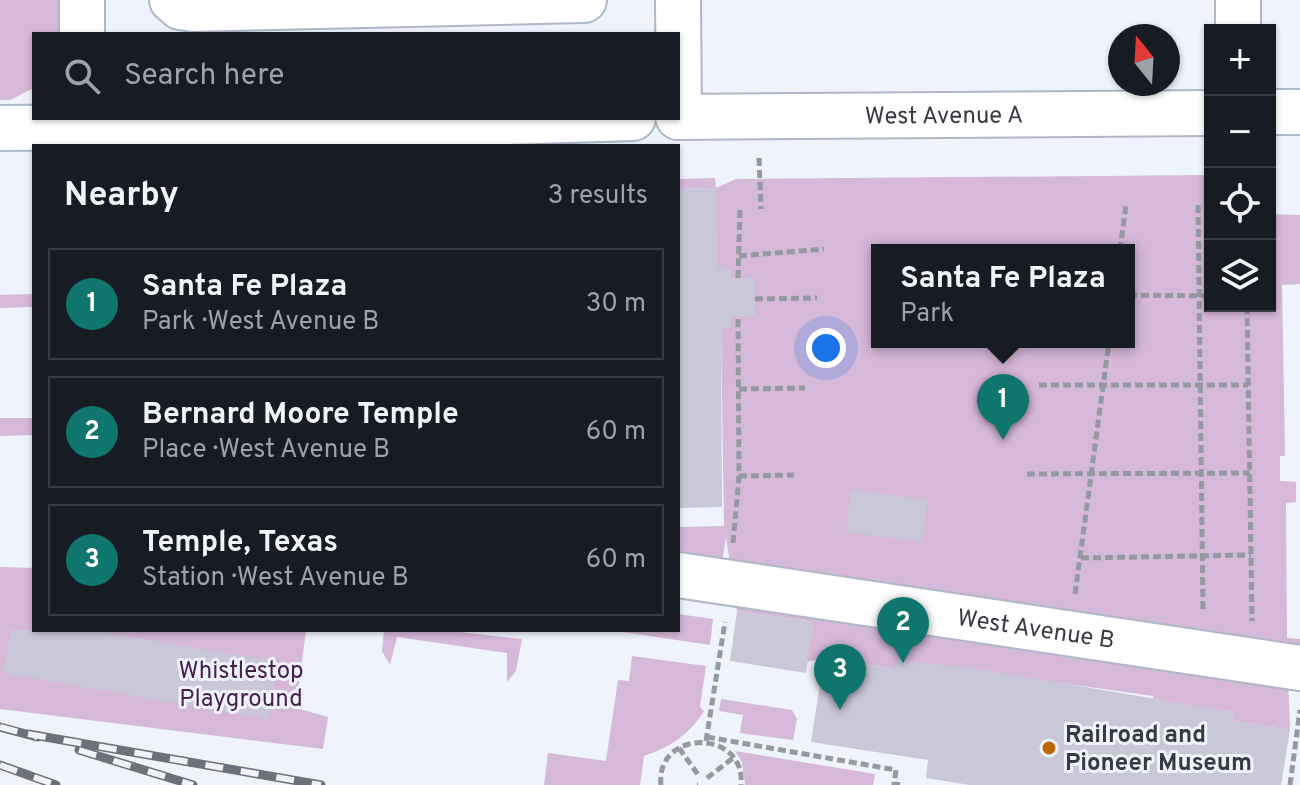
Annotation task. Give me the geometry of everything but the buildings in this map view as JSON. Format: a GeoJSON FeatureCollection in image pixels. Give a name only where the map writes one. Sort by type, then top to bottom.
{"type":"FeatureCollection","features":[{"type":"Feature","properties":{"kind":"street"},"geometry":{"type":"LineString","coordinates":[[82,0],[82,32]]}},
{"type":"Feature","properties":{"kind":"street"},"geometry":{"type":"LineString","coordinates":[[172,0],[180,7],[193,9],[584,0]]}},
{"type":"Feature","properties":{"kind":"street"},"geometry":{"type":"LineString","coordinates":[[678,0],[678,32]]}},
{"type":"Feature","properties":{"kind":"street"},"geometry":{"type":"LineString","coordinates":[[1238,0],[1238,24]]}},
{"type":"Feature","properties":{"kind":"street"},"geometry":{"type":"LineString","coordinates":[[1276,112],[1300,112]]}},
{"type":"Feature","properties":{"kind":"street","name":"West Avenue A"},"geometry":{"type":"LineString","coordinates":[[680,117],[1204,113]]}},
{"type":"Feature","properties":{"kind":"street"},"geometry":{"type":"LineString","coordinates":[[0,128],[81,130],[572,120]]}},
{"type":"Feature","properties":{"kind":"street","name":"West Avenue B"},"geometry":{"type":"LineString","coordinates":[[680,575],[1300,668]]}},
{"type":"Feature","properties":{"kind":"path"},"geometry":{"type":"LineString","coordinates":[[759,154],[761,209]]}},
{"type":"Feature","properties":{"kind":"path"},"geometry":{"type":"LineString","coordinates":[[1121,244],[1126,205]]}},
{"type":"Feature","properties":{"kind":"path"},"geometry":{"type":"LineString","coordinates":[[1198,205],[1203,615]]}},
{"type":"Feature","properties":{"kind":"path"},"geometry":{"type":"LineString","coordinates":[[738,278],[740,210]]}},
{"type":"Feature","properties":{"kind":"path"},"geometry":{"type":"LineString","coordinates":[[739,256],[824,249]]}},
{"type":"Feature","properties":{"kind":"path"},"geometry":{"type":"LineString","coordinates":[[1135,295],[1204,295]]}},
{"type":"Feature","properties":{"kind":"path"},"geometry":{"type":"LineString","coordinates":[[755,299],[817,298]]}},
{"type":"Feature","properties":{"kind":"path"},"geometry":{"type":"LineString","coordinates":[[1247,312],[1252,635]]}},
{"type":"Feature","properties":{"kind":"path"},"geometry":{"type":"LineString","coordinates":[[733,548],[739,476],[738,316]]}},
{"type":"Feature","properties":{"kind":"path"},"geometry":{"type":"LineString","coordinates":[[1069,634],[1108,348]]}},
{"type":"Feature","properties":{"kind":"path"},"geometry":{"type":"LineString","coordinates":[[1039,385],[1248,385]]}},
{"type":"Feature","properties":{"kind":"path"},"geometry":{"type":"LineString","coordinates":[[739,389],[805,388]]}},
{"type":"Feature","properties":{"kind":"path"},"geometry":{"type":"LineString","coordinates":[[1027,474],[1092,471],[1250,473]]}},
{"type":"Feature","properties":{"kind":"path"},"geometry":{"type":"LineString","coordinates":[[739,476],[794,475]]}},
{"type":"Feature","properties":{"kind":"path"},"geometry":{"type":"LineString","coordinates":[[1081,558],[1251,555]]}},
{"type":"Feature","properties":{"kind":"path"},"geometry":{"type":"LineString","coordinates":[[706,739],[727,612]]}},
{"type":"Feature","properties":{"kind":"path"},"geometry":{"type":"LineString","coordinates":[[1290,785],[1300,710]]}},
{"type":"Feature","properties":{"kind":"path"},"geometry":{"type":"LineString","coordinates":[[706,739],[718,744],[733,758],[741,785]]}},
{"type":"Feature","properties":{"kind":"path"},"geometry":{"type":"LineString","coordinates":[[661,785],[664,765],[679,748],[706,739],[896,770],[894,784],[903,785]]}},
{"type":"Feature","properties":{"kind":"path"},"geometry":{"type":"LineString","coordinates":[[679,748],[699,776]]}},
{"type":"Feature","properties":{"kind":"path"},"geometry":{"type":"LineString","coordinates":[[707,778],[733,758]]}},
{"type":"Feature","properties":{"kind":"green space"},"geometry":{"type":"Polygon","coordinates":[[[0,0],[60,0],[60,32],[32,32],[32,89],[10,100],[0,100],[0,0]]]}},
{"type":"Feature","properties":{"kind":"green space"},"geometry":{"type":"Polygon","coordinates":[[[1204,175],[1204,312],[1276,312],[1276,214],[1300,215],[1300,284],[1282,285],[1285,456],[1280,456],[1280,481],[1296,482],[1296,502],[1286,503],[1287,638],[1300,639],[1300,650],[1287,649],[1290,730],[1232,721],[1233,712],[1153,700],[1153,696],[898,660],[896,669],[824,658],[807,662],[813,622],[737,611],[726,537],[722,562],[680,557],[680,527],[724,526],[721,328],[731,327],[731,270],[717,269],[715,188],[680,189],[680,179],[715,178],[716,188],[736,179],[1204,175]]]}},
{"type":"Feature","properties":{"kind":"green space"},"geometry":{"type":"Polygon","coordinates":[[[32,294],[32,307],[0,308],[0,295],[32,294]]]}},
{"type":"Feature","properties":{"kind":"green space"},"geometry":{"type":"Polygon","coordinates":[[[0,418],[32,418],[32,435],[0,436],[0,418]]]}},
{"type":"Feature","properties":{"kind":"green space","name":"Whistlestop Playground"},"geometry":{"type":"Polygon","coordinates":[[[0,567],[32,568],[32,632],[306,632],[296,708],[328,717],[323,749],[0,709],[0,567]]]}},
{"type":"Feature","properties":{"kind":"green space"},"geometry":{"type":"Polygon","coordinates":[[[680,614],[713,619],[710,645],[622,632],[680,632],[680,614]]]}},
{"type":"Feature","properties":{"kind":"green space"},"geometry":{"type":"Polygon","coordinates":[[[384,632],[461,632],[522,639],[516,671],[507,682],[507,653],[397,637],[390,665],[382,651],[384,632]]]}},
{"type":"Feature","properties":{"kind":"green space"},"geometry":{"type":"Polygon","coordinates":[[[632,656],[706,666],[700,707],[704,711],[678,739],[644,756],[640,785],[544,785],[548,753],[606,761],[618,680],[629,681],[632,656]]]}},
{"type":"Feature","properties":{"kind":"green space"},"geometry":{"type":"Polygon","coordinates":[[[721,699],[792,710],[797,719],[793,740],[740,733],[743,715],[719,711],[721,699]]]}},
{"type":"Feature","properties":{"kind":"green space"},"geometry":{"type":"Polygon","coordinates":[[[735,751],[875,774],[873,785],[745,785],[742,762],[735,751]]]}},
{"type":"Feature","properties":{"kind":"railway"},"geometry":{"type":"LineString","coordinates":[[0,727],[37,737]]}},
{"type":"Feature","properties":{"kind":"railway"},"geometry":{"type":"LineString","coordinates":[[28,734],[321,785]]}},
{"type":"Feature","properties":{"kind":"railway"},"geometry":{"type":"LineString","coordinates":[[79,750],[193,785]]}},
{"type":"Feature","properties":{"kind":"railway"},"geometry":{"type":"LineString","coordinates":[[0,765],[56,785]]}},
{"type":"Feature","properties":{"kind":"place","name":"Santa Fe Plaza"},"geometry":{"type":"Point","coordinates":[1003,440]}},
{"type":"Feature","properties":{"kind":"place","name":"Bernard Moore Temple"},"geometry":{"type":"Point","coordinates":[903,663]}},
{"type":"Feature","properties":{"kind":"place","name":"Temple, Texas"},"geometry":{"type":"Point","coordinates":[840,710]}},
{"type":"Feature","properties":{"kind":"place","name":"Railroad and Pioneer Museum"},"geometry":{"type":"Point","coordinates":[1049,748]}}]}
